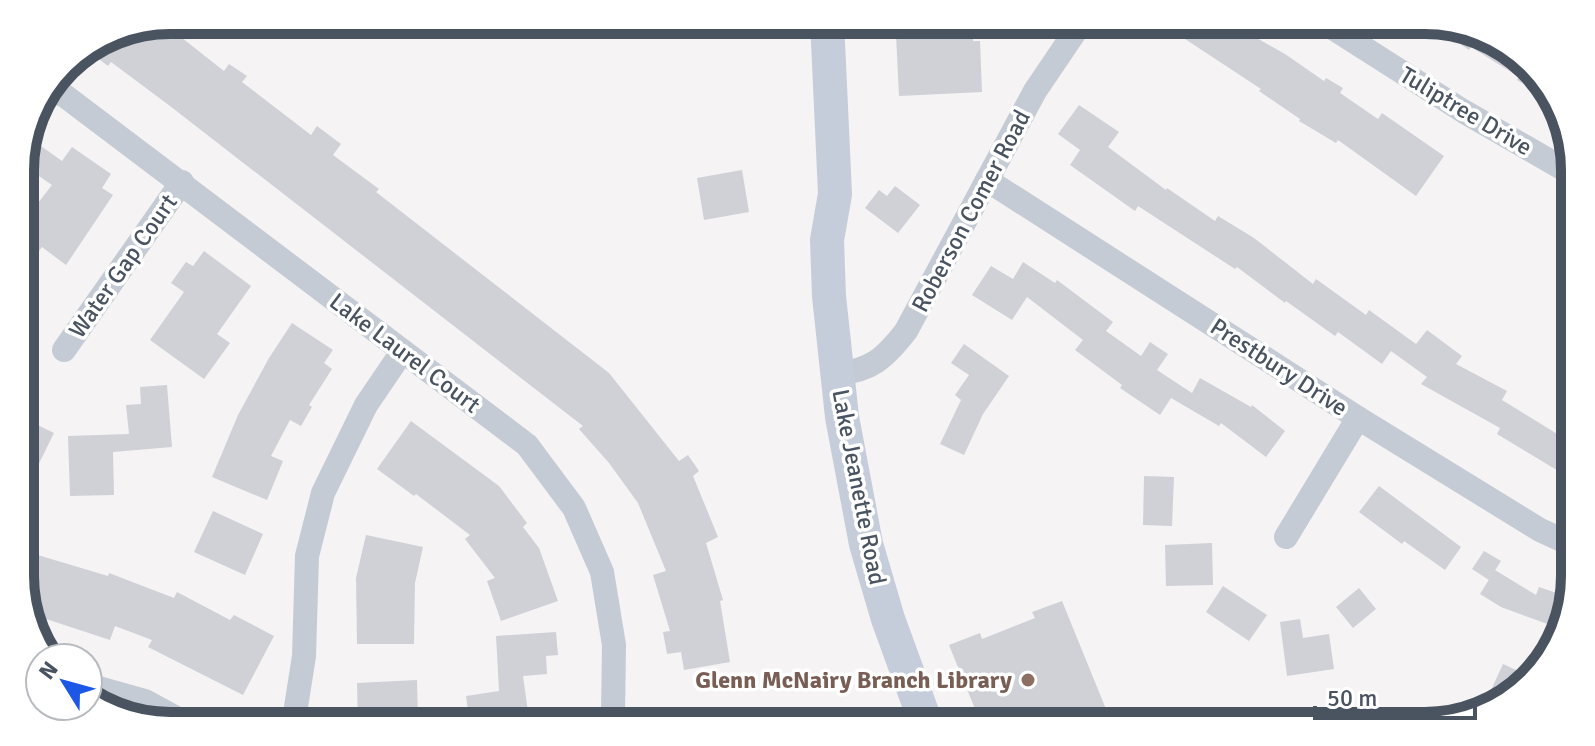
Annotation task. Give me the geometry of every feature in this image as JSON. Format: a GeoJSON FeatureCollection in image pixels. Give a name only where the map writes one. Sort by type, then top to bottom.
{"type":"FeatureCollection","features":[{"type":"Feature","properties":{"kind":"street","name":"Lake Jeanette Road"},"geometry":{"type":"LineString","coordinates":[[807,34],[814,195],[827,240],[836,374],[849,461],[866,544],[888,619],[922,712]]}},
{"type":"Feature","properties":{"kind":"street","name":"Lake Jeanette Road"},"geometry":{"type":"LineString","coordinates":[[827,240],[835,194],[828,34]]}},
{"type":"Feature","properties":{"kind":"street","name":"Roberson Comer Road"},"geometry":{"type":"LineString","coordinates":[[836,374],[859,372],[879,361],[906,331],[1035,91],[1074,34]]}},
{"type":"Feature","properties":{"kind":"street","name":"Tuliptree Drive"},"geometry":{"type":"LineString","coordinates":[[1342,34],[1463,111],[1561,167]]}},
{"type":"Feature","properties":{"kind":"street","name":"Lake Laurel Court"},"geometry":{"type":"LineString","coordinates":[[58,93],[182,182],[527,445],[574,508],[602,572],[614,645],[613,712]]}},
{"type":"Feature","properties":{"kind":"street","name":"Prestbury Drive"},"geometry":{"type":"LineString","coordinates":[[987,180],[1358,418],[1540,530],[1561,540]]}},
{"type":"Feature","properties":{"kind":"street","name":"Water Gap Court"},"geometry":{"type":"LineString","coordinates":[[64,350],[182,182]]}},
{"type":"Feature","properties":{"kind":"street"},"geometry":{"type":"LineString","coordinates":[[295,712],[304,656],[307,556],[323,493],[366,405],[402,352]]}},
{"type":"Feature","properties":{"kind":"street"},"geometry":{"type":"LineString","coordinates":[[1286,537],[1358,418]]}},
{"type":"Feature","properties":{"kind":"street"},"geometry":{"type":"LineString","coordinates":[[104,689],[145,701],[164,711]]}},
{"type":"Feature","properties":{"kind":"building"},"geometry":{"type":"Polygon","coordinates":[[[170,34],[177,34],[224,71],[229,64],[247,76],[242,82],[311,135],[317,126],[341,144],[333,155],[379,189],[376,192],[609,373],[679,461],[688,455],[699,471],[693,476],[718,537],[706,543],[723,600],[720,601],[730,662],[684,670],[681,652],[667,654],[663,632],[670,631],[653,575],[666,571],[638,503],[579,429],[583,426],[170,106],[111,62],[108,66],[95,56],[118,44],[170,34]]]}},
{"type":"Feature","properties":{"kind":"building"},"geometry":{"type":"Polygon","coordinates":[[[973,34],[973,41],[980,41],[982,92],[899,96],[896,35],[973,34]]]}},
{"type":"Feature","properties":{"kind":"building"},"geometry":{"type":"Polygon","coordinates":[[[1250,34],[1324,81],[1326,78],[1343,88],[1340,93],[1378,119],[1382,113],[1444,156],[1416,196],[1338,140],[1336,143],[1299,121],[1259,91],[1261,89],[1179,35],[1250,34]]]}},
{"type":"Feature","properties":{"kind":"building"},"geometry":{"type":"Polygon","coordinates":[[[1449,37],[1493,52],[1508,62],[1536,91],[1471,47],[1469,50],[1449,37]]]}},
{"type":"Feature","properties":{"kind":"building"},"geometry":{"type":"Polygon","coordinates":[[[1079,105],[1119,132],[1108,147],[1166,190],[1215,221],[1218,216],[1254,238],[1313,284],[1316,279],[1366,315],[1369,310],[1416,344],[1427,330],[1462,356],[1456,364],[1507,391],[1502,400],[1561,436],[1561,473],[1497,434],[1500,428],[1421,384],[1427,377],[1391,351],[1382,364],[1338,332],[1335,336],[1285,303],[1237,267],[1235,269],[1138,206],[1135,211],[1070,165],[1080,150],[1058,134],[1079,105]]]}},
{"type":"Feature","properties":{"kind":"building"},"geometry":{"type":"Polygon","coordinates":[[[37,143],[62,161],[72,147],[111,174],[102,188],[113,195],[66,265],[42,247],[34,258],[34,208],[52,185],[34,173],[37,143]]]}},
{"type":"Feature","properties":{"kind":"building"},"geometry":{"type":"Polygon","coordinates":[[[742,170],[749,212],[704,220],[697,178],[742,170]]]}},
{"type":"Feature","properties":{"kind":"building"},"geometry":{"type":"Polygon","coordinates":[[[895,186],[920,205],[898,233],[865,208],[879,190],[887,196],[895,186]]]}},
{"type":"Feature","properties":{"kind":"building"},"geometry":{"type":"Polygon","coordinates":[[[204,251],[251,286],[217,334],[230,343],[204,379],[150,340],[184,292],[171,283],[186,262],[193,266],[204,251]]]}},
{"type":"Feature","properties":{"kind":"building"},"geometry":{"type":"Polygon","coordinates":[[[1023,262],[1055,283],[1057,280],[1113,322],[1106,331],[1141,356],[1150,342],[1168,354],[1157,370],[1192,393],[1200,378],[1252,405],[1285,431],[1266,457],[1221,423],[1219,426],[1171,398],[1160,415],[1120,388],[1122,385],[1075,350],[1083,340],[1027,297],[1012,320],[972,295],[991,266],[1013,279],[1023,262]]]}},
{"type":"Feature","properties":{"kind":"building"},"geometry":{"type":"Polygon","coordinates":[[[292,323],[333,350],[324,363],[332,369],[309,405],[312,407],[301,426],[290,420],[271,456],[283,461],[267,500],[212,477],[238,415],[292,323]]]}},
{"type":"Feature","properties":{"kind":"building"},"geometry":{"type":"Polygon","coordinates":[[[964,344],[1009,376],[983,414],[964,455],[940,444],[961,400],[955,395],[969,375],[951,363],[964,344]]]}},
{"type":"Feature","properties":{"kind":"building"},"geometry":{"type":"Polygon","coordinates":[[[167,385],[172,447],[113,452],[114,495],[70,496],[68,436],[129,434],[126,405],[141,404],[140,387],[167,385]]]}},
{"type":"Feature","properties":{"kind":"building"},"geometry":{"type":"Polygon","coordinates":[[[411,421],[499,486],[527,523],[523,527],[539,548],[558,601],[501,621],[487,581],[495,578],[465,539],[470,535],[377,469],[411,421]]]}},
{"type":"Feature","properties":{"kind":"building"},"geometry":{"type":"Polygon","coordinates":[[[34,423],[54,433],[34,474],[34,423]]]}},
{"type":"Feature","properties":{"kind":"building"},"geometry":{"type":"Polygon","coordinates":[[[1144,476],[1174,477],[1172,526],[1143,525],[1144,476]]]}},
{"type":"Feature","properties":{"kind":"building"},"geometry":{"type":"Polygon","coordinates":[[[1379,486],[1461,547],[1445,570],[1404,541],[1402,544],[1359,512],[1379,486]]]}},
{"type":"Feature","properties":{"kind":"building"},"geometry":{"type":"Polygon","coordinates":[[[213,511],[263,534],[245,575],[194,552],[213,511]]]}},
{"type":"Feature","properties":{"kind":"building"},"geometry":{"type":"Polygon","coordinates":[[[366,535],[423,547],[415,583],[414,644],[357,644],[356,578],[366,535]]]}},
{"type":"Feature","properties":{"kind":"building"},"geometry":{"type":"Polygon","coordinates":[[[1212,543],[1213,585],[1166,586],[1165,545],[1212,543]]]}},
{"type":"Feature","properties":{"kind":"building"},"geometry":{"type":"Polygon","coordinates":[[[1484,551],[1501,561],[1489,580],[1472,569],[1484,551]]]}},
{"type":"Feature","properties":{"kind":"building"},"geometry":{"type":"Polygon","coordinates":[[[34,554],[108,576],[109,573],[174,598],[177,592],[230,620],[234,615],[274,636],[243,695],[148,647],[152,640],[115,626],[110,640],[41,617],[35,594],[34,554]]]}},
{"type":"Feature","properties":{"kind":"building"},"geometry":{"type":"Polygon","coordinates":[[[1495,570],[1536,595],[1539,587],[1559,594],[1552,626],[1501,607],[1480,594],[1495,570]]]}},
{"type":"Feature","properties":{"kind":"building"},"geometry":{"type":"Polygon","coordinates":[[[1223,586],[1267,615],[1249,641],[1206,612],[1223,586]]]}},
{"type":"Feature","properties":{"kind":"building"},"geometry":{"type":"Polygon","coordinates":[[[1359,588],[1376,609],[1353,628],[1336,607],[1359,588]]]}},
{"type":"Feature","properties":{"kind":"building","name":"Glenn McNairy Branch Library"},"geometry":{"type":"Polygon","coordinates":[[[1062,601],[1107,712],[976,712],[949,645],[980,633],[982,639],[1035,618],[1032,612],[1062,601]]]}},
{"type":"Feature","properties":{"kind":"building"},"geometry":{"type":"Polygon","coordinates":[[[1300,619],[1303,638],[1329,634],[1334,669],[1287,676],[1280,622],[1300,619]]]}},
{"type":"Feature","properties":{"kind":"building"},"geometry":{"type":"Polygon","coordinates":[[[556,632],[558,655],[546,656],[547,674],[523,676],[528,712],[468,712],[466,696],[499,691],[496,636],[556,632]]]}},
{"type":"Feature","properties":{"kind":"building"},"geometry":{"type":"Polygon","coordinates":[[[1503,664],[1521,672],[1508,684],[1488,696],[1503,664]]]}},
{"type":"Feature","properties":{"kind":"building"},"geometry":{"type":"Polygon","coordinates":[[[417,680],[418,712],[358,712],[357,683],[417,680]]]}},
{"type":"Feature","properties":{"kind":"place","name":"Glenn McNairy Branch Library"},"geometry":{"type":"Point","coordinates":[1028,680]}}]}
